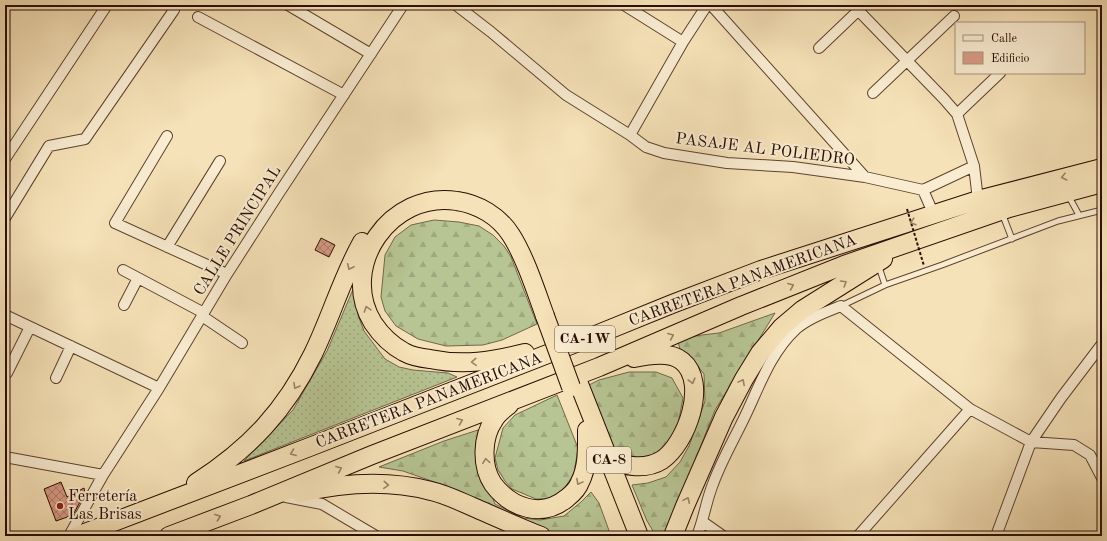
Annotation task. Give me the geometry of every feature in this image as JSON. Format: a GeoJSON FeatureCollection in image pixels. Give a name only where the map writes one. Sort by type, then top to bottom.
{"type":"FeatureCollection","features":[{"type":"Feature","properties":{"kind":"highway","name":"CARRETERA PANAMERICANA"},"geometry":{"type":"LineString","coordinates":[[77,536],[439,397],[761,270],[978,200],[1102,168]]}},
{"type":"Feature","properties":{"kind":"highway","name":"CARRETERA PANAMERICANA"},"geometry":{"type":"LineString","coordinates":[[169,536],[599,367],[741,306],[844,265],[1001,210],[1102,183]]}},
{"type":"Feature","properties":{"kind":"highway"},"geometry":{"type":"LineString","coordinates":[[169,500],[226,462],[252,441],[272,420],[293,390],[313,353],[348,272],[366,236],[386,214],[410,198],[422,194],[451,192],[472,197],[489,204],[502,212],[513,224],[526,248],[548,315]]}},
{"type":"Feature","properties":{"kind":"highway"},"geometry":{"type":"LineString","coordinates":[[548,315],[511,235],[498,220],[473,204],[452,200],[436,200],[422,203],[401,212],[391,220],[377,236],[365,262],[362,295],[369,316],[378,330],[389,342],[404,352],[420,358],[438,361],[458,363],[497,360],[528,352],[672,304]]}},
{"type":"Feature","properties":{"kind":"highway"},"geometry":{"type":"LineString","coordinates":[[673,536],[684,506],[716,435],[744,379],[760,353],[782,327],[802,310],[913,240]]}},
{"type":"Feature","properties":{"kind":"highway","name":"CA-8"},"geometry":{"type":"LineString","coordinates":[[548,315],[575,385],[609,459],[638,536]]}},
{"type":"Feature","properties":{"kind":"highway"},"geometry":{"type":"LineString","coordinates":[[599,367],[653,355],[673,357],[682,361],[688,368],[694,389],[691,412],[683,434],[676,445],[661,460],[652,464],[630,466],[620,464],[609,459]]}},
{"type":"Feature","properties":{"kind":"highway"},"geometry":{"type":"LineString","coordinates":[[553,384],[510,403],[494,419],[487,434],[485,449],[486,464],[493,484],[518,505],[531,510],[546,509],[560,504],[572,494],[580,482],[586,457],[587,430]]}},
{"type":"Feature","properties":{"kind":"highway","name":"CA-8"},"geometry":{"type":"LineString","coordinates":[[575,385],[587,430],[626,536]]}},
{"type":"Feature","properties":{"kind":"highway"},"geometry":{"type":"LineString","coordinates":[[251,505],[310,490],[342,486],[384,485],[416,488],[430,490],[445,495],[541,536]]}},
{"type":"Feature","properties":{"kind":"street"},"geometry":{"type":"LineString","coordinates":[[5,159],[107,5]]}},
{"type":"Feature","properties":{"kind":"street"},"geometry":{"type":"LineString","coordinates":[[288,5],[371,54]]}},
{"type":"Feature","properties":{"kind":"street","name":"CALLE PRINCIPAL"},"geometry":{"type":"LineString","coordinates":[[69,536],[103,475],[159,388],[227,274],[403,5]]}},
{"type":"Feature","properties":{"kind":"street","name":"PASAJE AL POLIEDRO"},"geometry":{"type":"LineString","coordinates":[[456,5],[491,32],[566,95],[630,135],[646,147],[664,154],[727,163],[793,167],[865,177],[923,190]]}},
{"type":"Feature","properties":{"kind":"street"},"geometry":{"type":"LineString","coordinates":[[624,5],[683,42]]}},
{"type":"Feature","properties":{"kind":"street"},"geometry":{"type":"LineString","coordinates":[[630,135],[683,42],[707,5]]}},
{"type":"Feature","properties":{"kind":"street"},"geometry":{"type":"LineString","coordinates":[[711,5],[865,177]]}},
{"type":"Feature","properties":{"kind":"street"},"geometry":{"type":"LineString","coordinates":[[819,48],[858,7],[957,114],[974,166],[978,200]]}},
{"type":"Feature","properties":{"kind":"street"},"geometry":{"type":"LineString","coordinates":[[5,218],[49,146],[85,139],[174,10]]}},
{"type":"Feature","properties":{"kind":"street"},"geometry":{"type":"LineString","coordinates":[[873,93],[954,16]]}},
{"type":"Feature","properties":{"kind":"street"},"geometry":{"type":"LineString","coordinates":[[198,17],[344,96]]}},
{"type":"Feature","properties":{"kind":"street"},"geometry":{"type":"LineString","coordinates":[[957,114],[999,74]]}},
{"type":"Feature","properties":{"kind":"street"},"geometry":{"type":"LineString","coordinates":[[167,136],[115,223],[227,274]]}},
{"type":"Feature","properties":{"kind":"street"},"geometry":{"type":"LineString","coordinates":[[168,247],[220,161]]}},
{"type":"Feature","properties":{"kind":"street"},"geometry":{"type":"LineString","coordinates":[[934,215],[923,190],[974,166]]}},
{"type":"Feature","properties":{"kind":"street"},"geometry":{"type":"LineString","coordinates":[[124,270],[203,314],[242,342]]}},
{"type":"Feature","properties":{"kind":"street"},"geometry":{"type":"LineString","coordinates":[[124,305],[138,278]]}},
{"type":"Feature","properties":{"kind":"street"},"geometry":{"type":"LineString","coordinates":[[697,536],[703,522],[712,485],[726,453],[766,372],[786,339],[806,321],[841,306],[970,409],[1031,442],[1074,445],[1090,455],[1102,478]]}},
{"type":"Feature","properties":{"kind":"street"},"geometry":{"type":"LineString","coordinates":[[5,315],[159,388]]}},
{"type":"Feature","properties":{"kind":"street"},"geometry":{"type":"LineString","coordinates":[[7,373],[30,326]]}},
{"type":"Feature","properties":{"kind":"street"},"geometry":{"type":"LineString","coordinates":[[996,536],[1031,442],[1061,398],[1102,344]]}},
{"type":"Feature","properties":{"kind":"street"},"geometry":{"type":"LineString","coordinates":[[56,378],[71,346]]}},
{"type":"Feature","properties":{"kind":"street"},"geometry":{"type":"LineString","coordinates":[[858,536],[970,409]]}},
{"type":"Feature","properties":{"kind":"street"},"geometry":{"type":"LineString","coordinates":[[5,457],[103,475]]}},
{"type":"Feature","properties":{"kind":"street"},"geometry":{"type":"LineString","coordinates":[[332,509],[330,503],[331,495],[342,486]]}},
{"type":"Feature","properties":{"kind":"street"},"geometry":{"type":"LineString","coordinates":[[286,497],[322,504],[376,536]]}},
{"type":"Feature","properties":{"kind":"street"},"geometry":{"type":"LineString","coordinates":[[703,522],[724,536]]}},
{"type":"Feature","properties":{"kind":"lane"},"geometry":{"type":"LineString","coordinates":[[1066,193],[1079,216]]}},
{"type":"Feature","properties":{"kind":"lane"},"geometry":{"type":"LineString","coordinates":[[1001,210],[1012,239]]}},
{"type":"Feature","properties":{"kind":"lane"},"geometry":{"type":"LineString","coordinates":[[841,306],[885,284],[942,265],[1058,221],[1102,210]]}},
{"type":"Feature","properties":{"kind":"lane"},"geometry":{"type":"LineString","coordinates":[[877,263],[885,284]]}},
{"type":"Feature","properties":{"kind":"path"},"geometry":{"type":"LineString","coordinates":[[906,209],[924,266]]}},
{"type":"Feature","properties":{"kind":"green space"},"geometry":{"type":"Polygon","coordinates":[[[434,220],[459,222],[479,226],[493,235],[504,246],[511,257],[537,324],[502,340],[483,345],[446,346],[418,339],[396,326],[385,311],[381,297],[385,255],[395,237],[411,225],[434,220]]]}},
{"type":"Feature","properties":{"kind":"green space"},"geometry":{"type":"Polygon","coordinates":[[[354,287],[358,315],[364,331],[385,359],[399,367],[413,370],[448,373],[457,377],[244,461],[293,410],[327,351],[354,287]]]}},
{"type":"Feature","properties":{"kind":"green space"},"geometry":{"type":"Polygon","coordinates":[[[775,313],[715,410],[665,536],[656,536],[647,521],[632,485],[648,483],[666,477],[680,462],[689,446],[705,401],[704,374],[693,360],[680,349],[677,338],[719,333],[775,313]]]}},
{"type":"Feature","properties":{"kind":"green space"},"geometry":{"type":"Polygon","coordinates":[[[629,372],[656,372],[672,378],[683,398],[676,435],[657,455],[647,458],[631,457],[615,450],[589,385],[599,380],[629,372]]]}},
{"type":"Feature","properties":{"kind":"green space"},"geometry":{"type":"Polygon","coordinates":[[[557,395],[578,448],[574,474],[563,490],[555,496],[546,499],[536,499],[512,489],[498,470],[495,458],[503,428],[515,415],[557,395]]]}},
{"type":"Feature","properties":{"kind":"green space"},"geometry":{"type":"Polygon","coordinates":[[[478,430],[479,464],[495,504],[523,518],[540,520],[564,516],[591,492],[599,503],[611,536],[550,536],[440,484],[403,471],[379,467],[444,441],[478,430]]]}},
{"type":"Feature","properties":{"kind":"building"},"geometry":{"type":"Polygon","coordinates":[[[321,238],[335,245],[329,257],[315,250],[321,238]]]}},
{"type":"Feature","properties":{"kind":"building","name":"Ferretería Las Brisas"},"geometry":{"type":"Polygon","coordinates":[[[61,482],[67,497],[84,488],[85,493],[73,515],[56,521],[44,489],[61,482]]]}},
{"type":"Feature","properties":{"kind":"place","name":"Ferretería Las Brisas"},"geometry":{"type":"Point","coordinates":[60,506]}}]}
